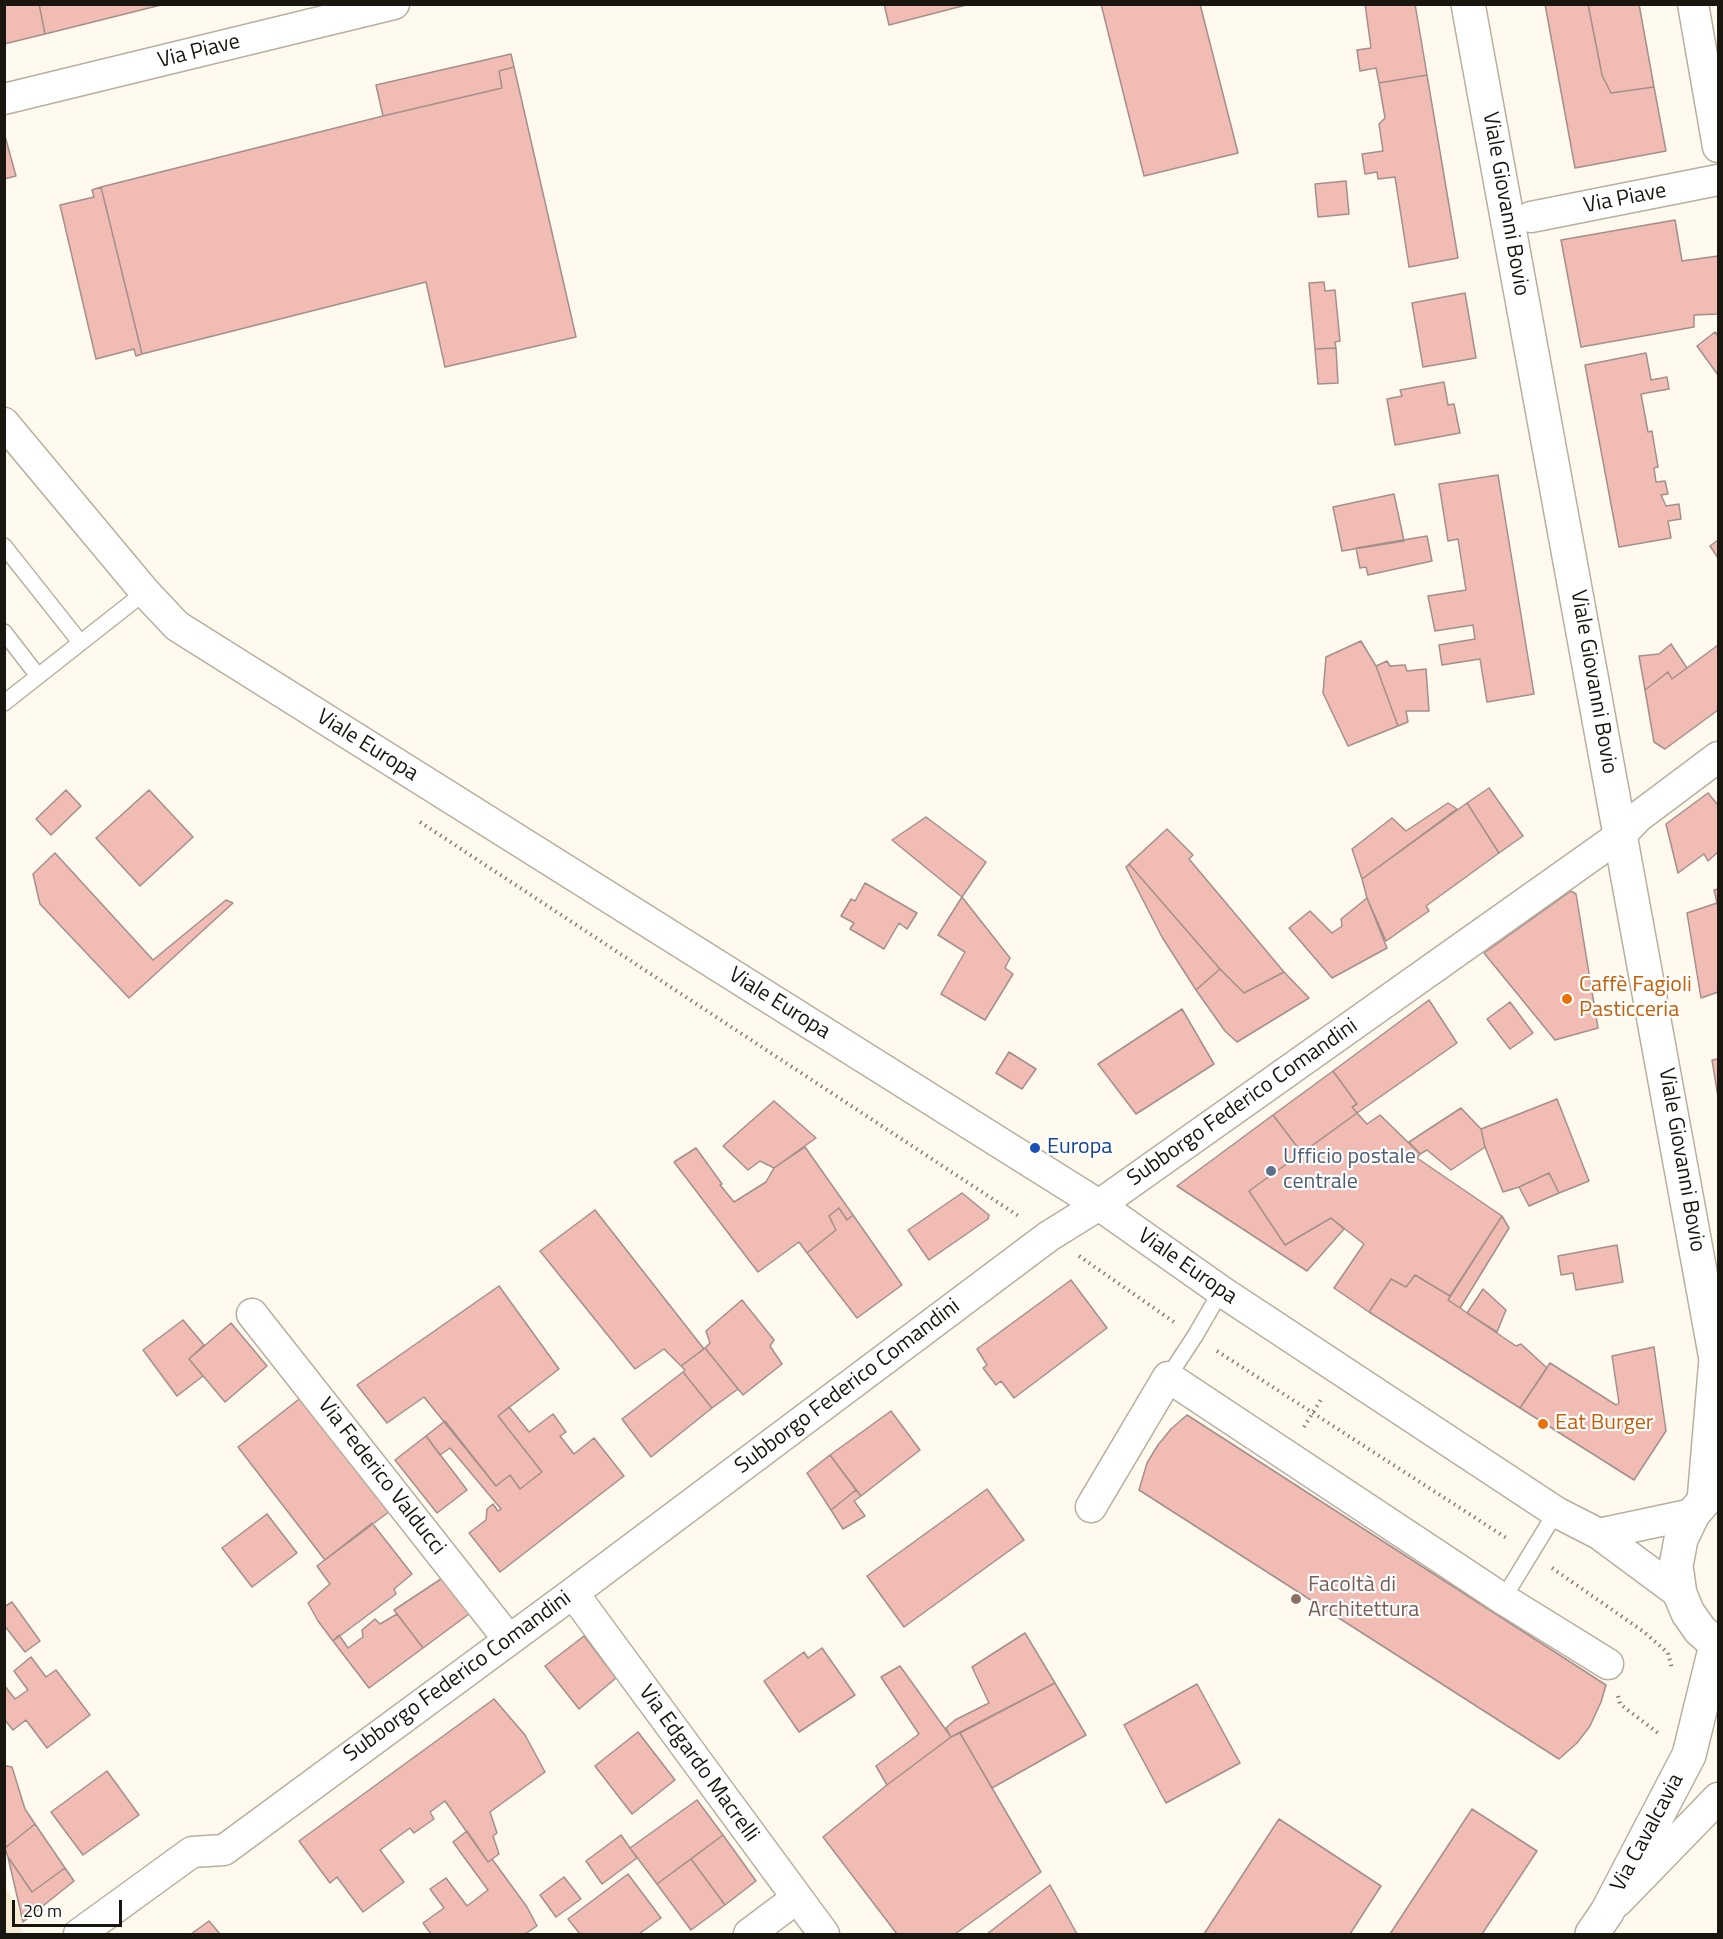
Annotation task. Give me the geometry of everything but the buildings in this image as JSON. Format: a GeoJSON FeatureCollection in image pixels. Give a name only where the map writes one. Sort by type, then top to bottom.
{"type":"FeatureCollection","features":[{"type":"Feature","properties":{"kind":"main road","name":"Viale Giovanni Bovio"},"geometry":{"type":"LineString","coordinates":[[1468,4],[1718,1361],[1705,1502],[1681,1539],[1676,1566],[1680,1594],[1688,1613],[1700,1630],[1717,1645]]}},
{"type":"Feature","properties":{"kind":"main road","name":"Via Cavalcavia"},"geometry":{"type":"LineString","coordinates":[[1604,1925],[1689,1755],[1717,1645]]}},
{"type":"Feature","properties":{"kind":"main road","name":"Via Cavalcavia"},"geometry":{"type":"LineString","coordinates":[[1689,1755],[1719,1726]]}},
{"type":"Feature","properties":{"kind":"street","name":"Via Piave"},"geometry":{"type":"LineString","coordinates":[[4,99],[394,4]]}},
{"type":"Feature","properties":{"kind":"street"},"geometry":{"type":"LineString","coordinates":[[1693,4],[1719,147]]}},
{"type":"Feature","properties":{"kind":"street","name":"Via Piave"},"geometry":{"type":"LineString","coordinates":[[1532,217],[1719,180]]}},
{"type":"Feature","properties":{"kind":"street","name":"Viale Europa"},"geometry":{"type":"LineString","coordinates":[[4,423],[145,592],[177,626],[1099,1205],[1221,1291],[1556,1512],[1599,1534],[1680,1594]]}},
{"type":"Feature","properties":{"kind":"street","name":"Subborgo Federico Comandini"},"geometry":{"type":"LineString","coordinates":[[79,1935],[192,1852],[224,1850],[573,1593],[1049,1236],[1099,1205],[1621,835],[1638,817],[1719,757]]}},
{"type":"Feature","properties":{"kind":"street","name":"Via Federico Valducci"},"geometry":{"type":"LineString","coordinates":[[252,1314],[509,1640]]}},
{"type":"Feature","properties":{"kind":"street"},"geometry":{"type":"LineString","coordinates":[[1091,1507],[1168,1377],[1503,1599],[1608,1664]]}},
{"type":"Feature","properties":{"kind":"street"},"geometry":{"type":"LineString","coordinates":[[1599,1534],[1705,1502]]}},
{"type":"Feature","properties":{"kind":"street","name":"Via Edgardo Macrelli"},"geometry":{"type":"LineString","coordinates":[[573,1593],[824,1935]]}},
{"type":"Feature","properties":{"kind":"street","name":"Via Cavalcavia"},"geometry":{"type":"LineString","coordinates":[[1604,1925],[1719,1798]]}},
{"type":"Feature","properties":{"kind":"street"},"geometry":{"type":"LineString","coordinates":[[749,1935],[797,1898]]}},
{"type":"Feature","properties":{"kind":"lane"},"geometry":{"type":"LineString","coordinates":[[4,546],[80,642]]}},
{"type":"Feature","properties":{"kind":"lane"},"geometry":{"type":"LineString","coordinates":[[4,703],[145,592]]}},
{"type":"Feature","properties":{"kind":"lane"},"geometry":{"type":"LineString","coordinates":[[4,632],[38,676]]}},
{"type":"Feature","properties":{"kind":"lane"},"geometry":{"type":"LineString","coordinates":[[1168,1377],[1221,1291]]}},
{"type":"Feature","properties":{"kind":"lane"},"geometry":{"type":"LineString","coordinates":[[1503,1599],[1556,1512]]}},
{"type":"Feature","properties":{"kind":"path"},"geometry":{"type":"LineString","coordinates":[[413,818],[1049,1236],[1195,1336],[1530,1554],[1644,1632],[1668,1653],[1673,1675]]}},
{"type":"Feature","properties":{"kind":"path"},"geometry":{"type":"LineString","coordinates":[[1284,1454],[1313,1413],[1339,1369]]}},
{"type":"Feature","properties":{"kind":"path"},"geometry":{"type":"LineString","coordinates":[[1608,1664],[1620,1704],[1659,1734],[1664,1723]]}},
{"type":"Feature","properties":{"kind":"shaded area"},"geometry":{"type":"Polygon","coordinates":[[[4,1885],[25,1921],[19,1925],[23,1932],[19,1934],[5,1934],[4,1885]]]}},
{"type":"Feature","properties":{"kind":"place","name":"Caffè Fagioli Pasticceria"},"geometry":{"type":"Point","coordinates":[1567,999]}},
{"type":"Feature","properties":{"kind":"place","name":"Europa"},"geometry":{"type":"Point","coordinates":[1035,1148]}},
{"type":"Feature","properties":{"kind":"place","name":"Ufficio postale centrale"},"geometry":{"type":"Point","coordinates":[1271,1171]}},
{"type":"Feature","properties":{"kind":"place","name":"Eat Burger"},"geometry":{"type":"Point","coordinates":[1543,1424]}},
{"type":"Feature","properties":{"kind":"place","name":"Facoltà di Architettura"},"geometry":{"type":"Point","coordinates":[1296,1599]}}]}
